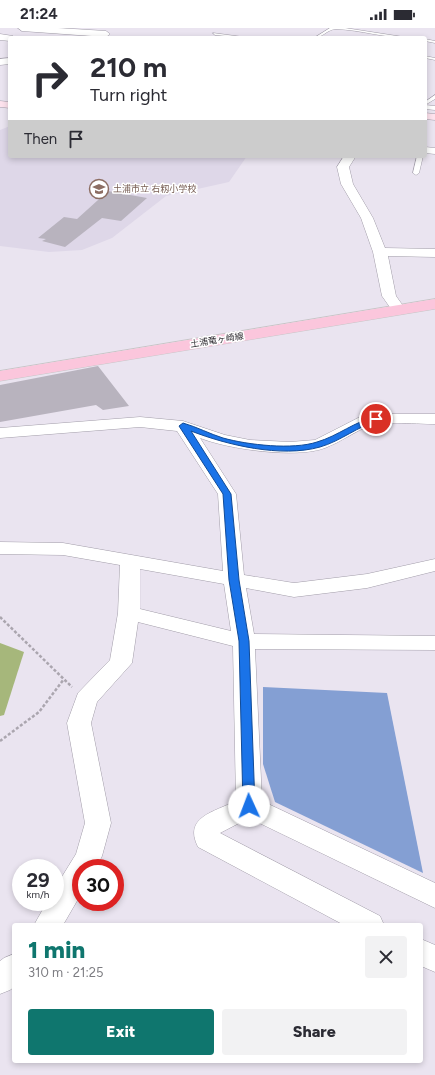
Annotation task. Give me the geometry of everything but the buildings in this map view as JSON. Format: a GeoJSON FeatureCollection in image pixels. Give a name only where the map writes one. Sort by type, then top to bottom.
{"type":"FeatureCollection","features":[{"type":"Feature","properties":{"kind":"main road","name":"土浦竜ヶ崎線"},"geometry":{"type":"LineString","coordinates":[[0,376],[396,306],[435,296]]}},
{"type":"Feature","properties":{"kind":"main road","name":"土浦竜ヶ崎線"},"geometry":{"type":"LineString","coordinates":[[0,367],[396,306],[435,304]]}},
{"type":"Feature","properties":{"kind":"street"},"geometry":{"type":"LineString","coordinates":[[0,31],[7,28]]}},
{"type":"Feature","properties":{"kind":"street"},"geometry":{"type":"LineString","coordinates":[[22,28],[108,31]]}},
{"type":"Feature","properties":{"kind":"street"},"geometry":{"type":"LineString","coordinates":[[98,36],[108,31]]}},
{"type":"Feature","properties":{"kind":"street"},"geometry":{"type":"LineString","coordinates":[[349,158],[343,167],[347,184],[367,218],[380,252],[389,296],[396,306]]}},
{"type":"Feature","properties":{"kind":"street"},"geometry":{"type":"LineString","coordinates":[[380,252],[435,253]]}},
{"type":"Feature","properties":{"kind":"street"},"geometry":{"type":"LineString","coordinates":[[0,433],[140,422],[183,426],[221,440],[250,445],[290,448],[318,445],[343,434],[366,421],[376,419],[435,419]]}},
{"type":"Feature","properties":{"kind":"street"},"geometry":{"type":"LineString","coordinates":[[183,426],[227,494],[234,580],[244,641],[249,806]]}},
{"type":"Feature","properties":{"kind":"street"},"geometry":{"type":"LineString","coordinates":[[0,548],[63,549],[294,590],[367,581],[435,565]]}},
{"type":"Feature","properties":{"kind":"street"},"geometry":{"type":"LineString","coordinates":[[87,859],[98,823],[79,723],[86,699],[121,663],[129,613],[130,561]]}},
{"type":"Feature","properties":{"kind":"street"},"geometry":{"type":"LineString","coordinates":[[129,613],[244,641],[434,646]]}},
{"type":"Feature","properties":{"kind":"street"},"geometry":{"type":"LineString","coordinates":[[249,806],[435,896]]}},
{"type":"Feature","properties":{"kind":"street"},"geometry":{"type":"LineString","coordinates":[[249,806],[206,828],[207,840],[366,923]]}},
{"type":"Feature","properties":{"kind":"street"},"geometry":{"type":"LineString","coordinates":[[49,923],[72,884]]}},
{"type":"Feature","properties":{"kind":"street"},"geometry":{"type":"LineString","coordinates":[[423,953],[435,959]]}},
{"type":"Feature","properties":{"kind":"street"},"geometry":{"type":"LineString","coordinates":[[0,981],[12,969]]}},
{"type":"Feature","properties":{"kind":"lane"},"geometry":{"type":"LineString","coordinates":[[319,36],[333,28]]}},
{"type":"Feature","properties":{"kind":"lane"},"geometry":{"type":"LineString","coordinates":[[336,28],[394,36]]}},
{"type":"Feature","properties":{"kind":"lane"},"geometry":{"type":"LineString","coordinates":[[214,34],[228,36]]}},
{"type":"Feature","properties":{"kind":"lane"},"geometry":{"type":"LineString","coordinates":[[427,104],[435,97]]}},
{"type":"Feature","properties":{"kind":"lane"},"geometry":{"type":"LineString","coordinates":[[416,173],[420,158]]}},
{"type":"Feature","properties":{"kind":"path"},"geometry":{"type":"LineString","coordinates":[[0,617],[19,632],[39,656],[86,699]]}},
{"type":"Feature","properties":{"kind":"path"},"geometry":{"type":"LineString","coordinates":[[0,741],[39,712],[64,679]]}},
{"type":"Feature","properties":{"kind":"shaded area","name":"土浦市立 右籾小学校"},"geometry":{"type":"Polygon","coordinates":[[[8,127],[8,158],[246,158],[229,182],[166,196],[112,238],[82,250],[49,252],[0,246],[0,130],[8,127]]]}},
{"type":"Feature","properties":{"kind":"green space"},"geometry":{"type":"Polygon","coordinates":[[[0,643],[24,652],[4,715],[0,716],[0,643]]]}},
{"type":"Feature","properties":{"kind":"water"},"geometry":{"type":"Polygon","coordinates":[[[263,687],[387,693],[423,873],[275,802],[263,764],[263,687]]]}},
{"type":"Feature","properties":{"kind":"place","name":"土浦市立 右籾小学校"},"geometry":{"type":"Point","coordinates":[99,189]}},
{"type":"Feature","properties":{"kind":"route"},"geometry":{"type":"LineString","coordinates":[[249,806],[244,641],[234,580],[227,494],[183,426],[221,440],[250,445],[290,448],[318,445],[343,434],[366,421],[376,419]]}}]}
